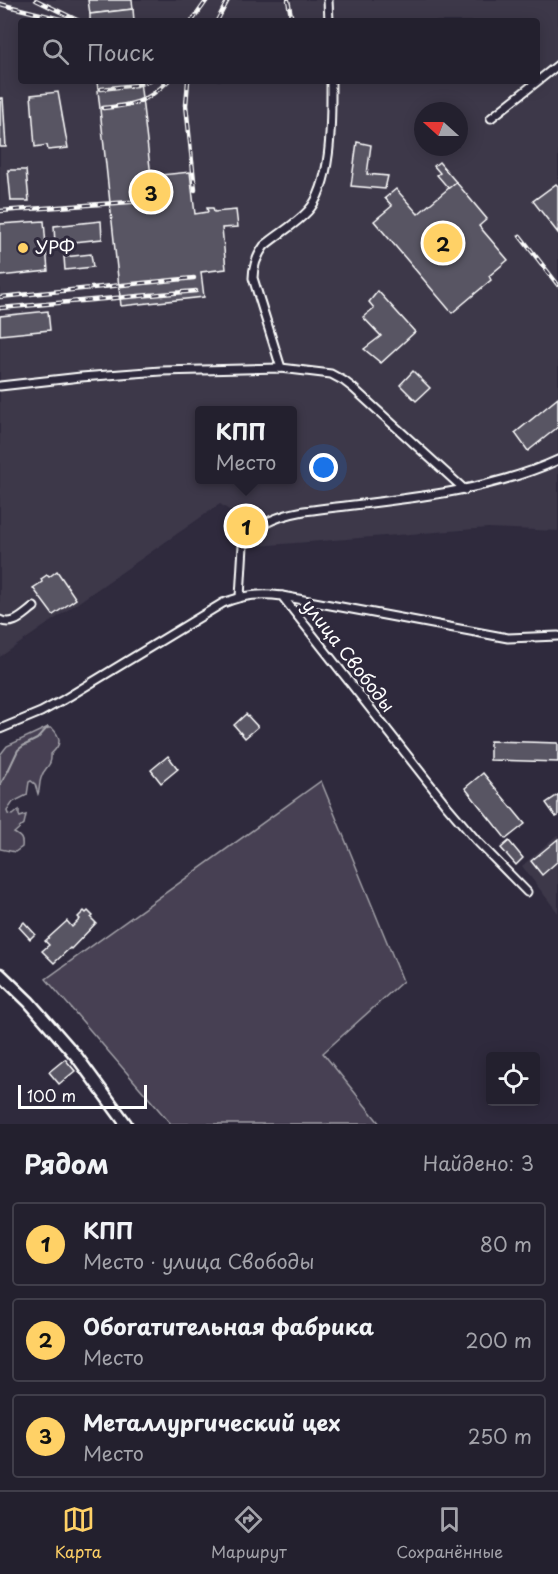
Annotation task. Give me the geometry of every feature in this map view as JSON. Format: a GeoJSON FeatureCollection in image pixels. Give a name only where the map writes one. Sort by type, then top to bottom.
{"type":"FeatureCollection","features":[{"type":"Feature","properties":{"kind":"main road"},"geometry":{"type":"LineString","coordinates":[[0,974],[29,1002],[77,1057],[126,1124]]}},
{"type":"Feature","properties":{"kind":"street"},"geometry":{"type":"LineString","coordinates":[[328,0],[329,18]]}},
{"type":"Feature","properties":{"kind":"street"},"geometry":{"type":"LineString","coordinates":[[540,79],[558,65]]}},
{"type":"Feature","properties":{"kind":"street"},"geometry":{"type":"LineString","coordinates":[[281,368],[253,278],[254,266],[264,246],[307,212],[319,192],[327,159],[331,84]]}},
{"type":"Feature","properties":{"kind":"street"},"geometry":{"type":"LineString","coordinates":[[491,118],[534,84]]}},
{"type":"Feature","properties":{"kind":"street"},"geometry":{"type":"LineString","coordinates":[[0,386],[81,376],[161,371],[281,368],[322,373],[344,381],[465,490]]}},
{"type":"Feature","properties":{"kind":"street"},"geometry":{"type":"LineString","coordinates":[[240,597],[244,542],[255,531],[279,517],[304,511],[465,490],[540,468],[558,460]]}},
{"type":"Feature","properties":{"kind":"street","name":"улица Свободы"},"geometry":{"type":"LineString","coordinates":[[0,729],[63,700],[223,603],[240,597],[260,594],[282,596],[447,806],[476,840],[527,892]]}},
{"type":"Feature","properties":{"kind":"street"},"geometry":{"type":"LineString","coordinates":[[282,596],[508,638],[558,636]]}},
{"type":"Feature","properties":{"kind":"street"},"geometry":{"type":"LineString","coordinates":[[0,620],[6,623],[14,622],[34,607]]}},
{"type":"Feature","properties":{"kind":"shaded area"},"geometry":{"type":"Polygon","coordinates":[[[0,0],[558,0],[558,531],[488,528],[257,546],[237,518],[238,516],[220,504],[0,657],[0,0]]]}},
{"type":"Feature","properties":{"kind":"shaded area"},"geometry":{"type":"Polygon","coordinates":[[[46,728],[52,728],[59,741],[57,748],[51,754],[49,765],[42,774],[38,794],[35,784],[29,782],[27,795],[13,802],[7,811],[8,814],[13,815],[19,810],[20,817],[26,815],[24,824],[14,833],[21,838],[22,847],[15,852],[0,849],[0,755],[7,746],[46,728]]]}},
{"type":"Feature","properties":{"kind":"shaded area"},"geometry":{"type":"Polygon","coordinates":[[[321,781],[403,981],[323,1053],[380,1124],[171,1124],[46,979],[321,781]]]}},
{"type":"Feature","properties":{"kind":"shaded area"},"geometry":{"type":"Polygon","coordinates":[[[558,834],[558,913],[522,866],[558,834]]]}},
{"type":"Feature","properties":{"kind":"building"},"geometry":{"type":"Polygon","coordinates":[[[88,0],[132,0],[133,9],[90,14],[88,0]]]}},
{"type":"Feature","properties":{"kind":"building"},"geometry":{"type":"Polygon","coordinates":[[[133,9],[134,18],[90,18],[90,14],[133,9]]]}},
{"type":"Feature","properties":{"kind":"building"},"geometry":{"type":"Polygon","coordinates":[[[97,84],[140,84],[151,176],[190,172],[195,214],[208,212],[207,208],[213,208],[214,212],[236,210],[238,227],[222,228],[226,269],[201,272],[204,297],[121,306],[97,84]]]}},
{"type":"Feature","properties":{"kind":"building"},"geometry":{"type":"Polygon","coordinates":[[[58,92],[68,148],[48,150],[47,145],[35,147],[31,95],[58,92]]]}},
{"type":"Feature","properties":{"kind":"building"},"geometry":{"type":"Polygon","coordinates":[[[0,98],[3,98],[6,147],[0,147],[0,98]]]}},
{"type":"Feature","properties":{"kind":"building"},"geometry":{"type":"Polygon","coordinates":[[[357,142],[371,145],[367,174],[388,176],[385,189],[351,186],[357,142]]]}},
{"type":"Feature","properties":{"kind":"building"},"geometry":{"type":"Polygon","coordinates":[[[439,162],[456,182],[449,189],[437,175],[440,173],[434,166],[439,162]]]}},
{"type":"Feature","properties":{"kind":"building"},"geometry":{"type":"Polygon","coordinates":[[[8,170],[26,170],[29,201],[11,201],[8,170]]]}},
{"type":"Feature","properties":{"kind":"building"},"geometry":{"type":"Polygon","coordinates":[[[456,182],[487,219],[479,226],[508,260],[489,276],[491,280],[452,313],[374,221],[392,206],[385,198],[396,189],[418,214],[456,182]]]}},
{"type":"Feature","properties":{"kind":"building"},"geometry":{"type":"Polygon","coordinates":[[[556,184],[558,186],[558,233],[533,201],[556,184]]]}},
{"type":"Feature","properties":{"kind":"building","name":"УРФ"},"geometry":{"type":"Polygon","coordinates":[[[44,221],[48,271],[0,276],[0,224],[44,221]]]}},
{"type":"Feature","properties":{"kind":"building"},"geometry":{"type":"Polygon","coordinates":[[[101,221],[102,239],[55,244],[54,226],[101,221]]]}},
{"type":"Feature","properties":{"kind":"building"},"geometry":{"type":"Polygon","coordinates":[[[91,254],[93,267],[65,270],[64,257],[91,254]]]}},
{"type":"Feature","properties":{"kind":"building"},"geometry":{"type":"Polygon","coordinates":[[[378,291],[415,332],[381,363],[364,349],[381,336],[363,317],[374,308],[369,302],[378,291]]]}},
{"type":"Feature","properties":{"kind":"building"},"geometry":{"type":"Polygon","coordinates":[[[48,311],[50,330],[0,335],[0,316],[48,311]]]}},
{"type":"Feature","properties":{"kind":"building"},"geometry":{"type":"Polygon","coordinates":[[[413,371],[430,388],[416,401],[400,385],[413,371]]]}},
{"type":"Feature","properties":{"kind":"building"},"geometry":{"type":"Polygon","coordinates":[[[558,398],[558,427],[528,451],[515,433],[558,398]]]}},
{"type":"Feature","properties":{"kind":"building"},"geometry":{"type":"Polygon","coordinates":[[[246,521],[250,528],[246,531],[242,524],[246,521]]]}},
{"type":"Feature","properties":{"kind":"building"},"geometry":{"type":"Polygon","coordinates":[[[57,571],[76,599],[53,615],[33,588],[42,582],[41,579],[57,571]]]}},
{"type":"Feature","properties":{"kind":"building"},"geometry":{"type":"Polygon","coordinates":[[[246,714],[258,727],[245,738],[234,725],[246,714]]]}},
{"type":"Feature","properties":{"kind":"building"},"geometry":{"type":"Polygon","coordinates":[[[490,741],[558,743],[558,762],[490,760],[490,741]]]}},
{"type":"Feature","properties":{"kind":"building"},"geometry":{"type":"Polygon","coordinates":[[[168,756],[178,769],[161,783],[151,770],[168,756]]]}},
{"type":"Feature","properties":{"kind":"building"},"geometry":{"type":"Polygon","coordinates":[[[483,773],[525,824],[506,839],[465,788],[483,773]]]}},
{"type":"Feature","properties":{"kind":"building"},"geometry":{"type":"Polygon","coordinates":[[[558,795],[558,816],[556,817],[546,803],[558,795]]]}},
{"type":"Feature","properties":{"kind":"building"},"geometry":{"type":"Polygon","coordinates":[[[558,839],[558,861],[542,875],[531,861],[558,839]]]}},
{"type":"Feature","properties":{"kind":"building"},"geometry":{"type":"Polygon","coordinates":[[[509,841],[523,858],[516,865],[501,848],[509,841]]]}},
{"type":"Feature","properties":{"kind":"building"},"geometry":{"type":"Polygon","coordinates":[[[84,911],[86,913],[88,911],[93,916],[91,918],[96,923],[54,963],[42,951],[49,945],[45,941],[67,921],[72,927],[84,911]]]}},
{"type":"Feature","properties":{"kind":"building"},"geometry":{"type":"Polygon","coordinates":[[[24,922],[35,934],[30,939],[19,927],[24,922]]]}},
{"type":"Feature","properties":{"kind":"building"},"geometry":{"type":"Polygon","coordinates":[[[65,1059],[75,1071],[59,1084],[49,1072],[65,1059]]]}},
{"type":"Feature","properties":{"kind":"waterway"},"geometry":{"type":"LineString","coordinates":[[0,785],[18,750],[37,739],[48,727]]}},
{"type":"Feature","properties":{"kind":"railway"},"geometry":{"type":"LineString","coordinates":[[36,0],[73,18]]}},
{"type":"Feature","properties":{"kind":"railway"},"geometry":{"type":"LineString","coordinates":[[194,18],[207,0]]}},
{"type":"Feature","properties":{"kind":"railway"},"geometry":{"type":"LineString","coordinates":[[219,18],[228,0]]}},
{"type":"Feature","properties":{"kind":"railway"},"geometry":{"type":"LineString","coordinates":[[288,0],[291,18]]}},
{"type":"Feature","properties":{"kind":"railway"},"geometry":{"type":"LineString","coordinates":[[0,4],[56,18]]}},
{"type":"Feature","properties":{"kind":"railway"},"geometry":{"type":"LineString","coordinates":[[101,89],[139,84]]}},
{"type":"Feature","properties":{"kind":"railway"},"geometry":{"type":"LineString","coordinates":[[103,108],[138,102],[165,84]]}},
{"type":"Feature","properties":{"kind":"railway"},"geometry":{"type":"LineString","coordinates":[[188,84],[186,105],[195,190]]}},
{"type":"Feature","properties":{"kind":"railway"},"geometry":{"type":"LineString","coordinates":[[0,211],[145,201]]}},
{"type":"Feature","properties":{"kind":"railway"},"geometry":{"type":"LineString","coordinates":[[520,236],[558,285]]}},
{"type":"Feature","properties":{"kind":"railway"},"geometry":{"type":"LineString","coordinates":[[0,297],[194,278]]}},
{"type":"Feature","properties":{"kind":"railway"},"geometry":{"type":"LineString","coordinates":[[0,308],[196,291]]}},
{"type":"Feature","properties":{"kind":"place","name":"Металлургический цех"},"geometry":{"type":"Point","coordinates":[151,192]}},
{"type":"Feature","properties":{"kind":"place","name":"Обогатительная фабрика"},"geometry":{"type":"Point","coordinates":[443,243]}},
{"type":"Feature","properties":{"kind":"place","name":"УРФ"},"geometry":{"type":"Point","coordinates":[23,248]}},
{"type":"Feature","properties":{"kind":"place","name":"КПП"},"geometry":{"type":"Point","coordinates":[246,526]}}]}
